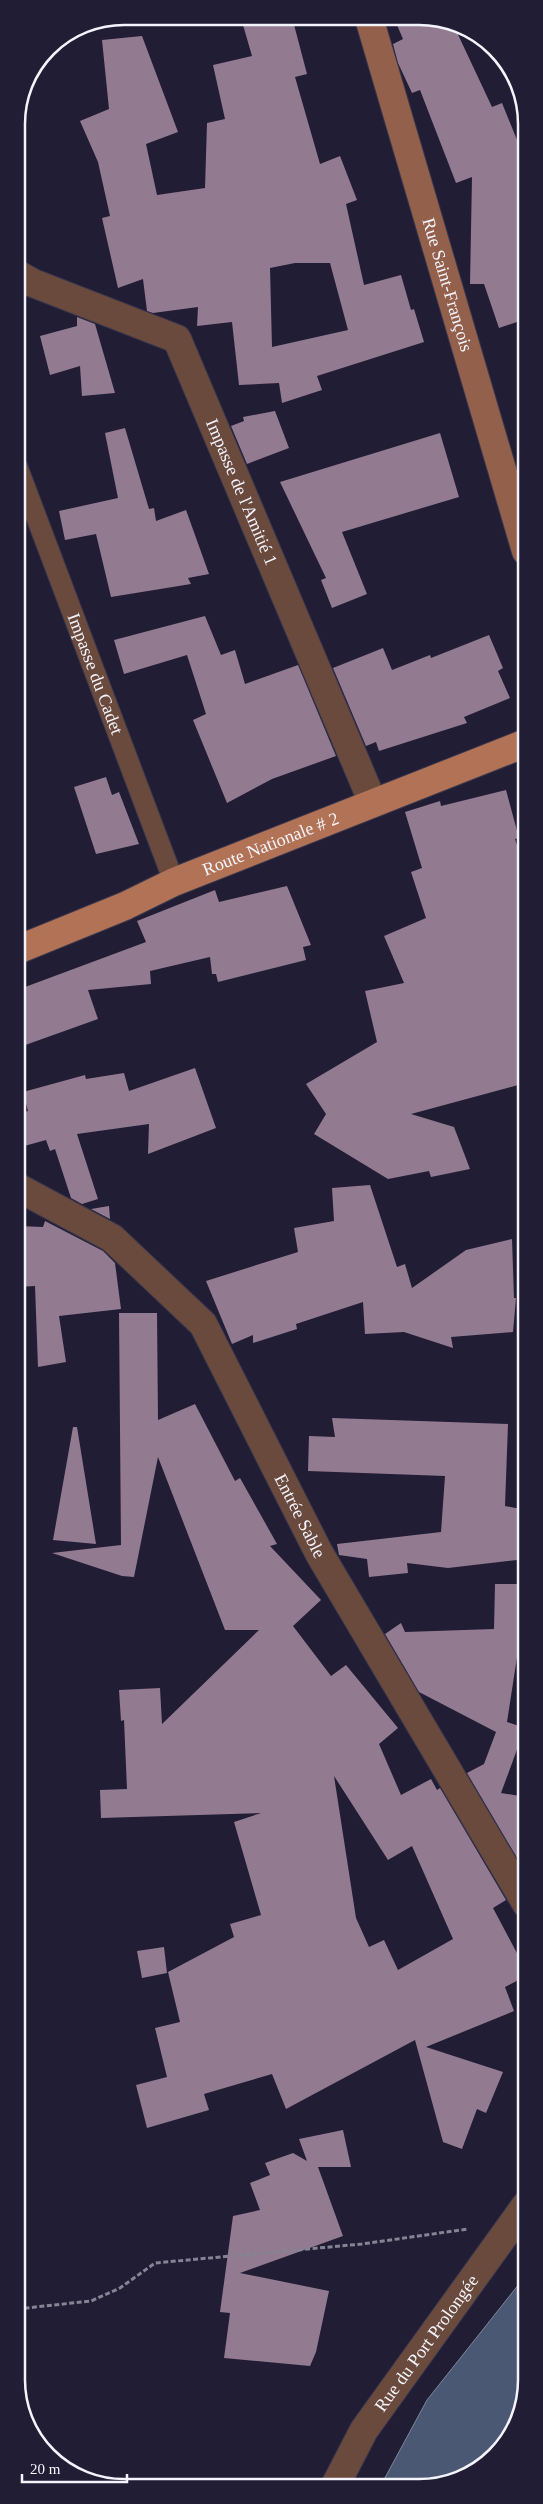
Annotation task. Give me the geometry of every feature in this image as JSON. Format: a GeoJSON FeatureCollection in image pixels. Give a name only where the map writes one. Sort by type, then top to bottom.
{"type":"FeatureCollection","features":[{"type":"Feature","properties":{"kind":"main road","name":"Route Nationale # 2"},"geometry":{"type":"LineString","coordinates":[[25,947],[125,906],[174,882],[518,746]]}},
{"type":"Feature","properties":{"kind":"street","name":"Rue Saint-François"},"geometry":{"type":"LineString","coordinates":[[370,25],[518,524]]}},
{"type":"Feature","properties":{"kind":"street","name":"Impasse de l'Amitié 1"},"geometry":{"type":"LineString","coordinates":[[25,279],[177,339],[373,803]]}},
{"type":"Feature","properties":{"kind":"street","name":"Entrée Sable"},"geometry":{"type":"LineString","coordinates":[[25,1191],[112,1238],[203,1324],[318,1553],[518,1890]]}},
{"type":"Feature","properties":{"kind":"street","name":"Rue du Port Prolongée"},"geometry":{"type":"LineString","coordinates":[[339,2479],[364,2430],[518,2217]]}},
{"type":"Feature","properties":{"kind":"lane","name":"Impasse du Cadet"},"geometry":{"type":"LineString","coordinates":[[25,487],[174,882]]}},
{"type":"Feature","properties":{"kind":"path"},"geometry":{"type":"LineString","coordinates":[[25,2308],[90,2301],[120,2288],[155,2263],[362,2244],[518,2214]]}},
{"type":"Feature","properties":{"kind":"water"},"geometry":{"type":"Polygon","coordinates":[[[518,2285],[518,2387],[513,2412],[505,2430],[484,2455],[469,2466],[451,2474],[419,2479],[384,2479],[427,2400],[518,2285]]]}},
{"type":"Feature","properties":{"kind":"building"},"geometry":{"type":"Polygon","coordinates":[[[243,25],[294,25],[307,74],[295,77],[320,164],[340,156],[357,200],[346,204],[364,285],[401,275],[411,310],[414,309],[424,342],[317,376],[322,390],[282,403],[279,383],[239,385],[232,322],[197,326],[198,307],[153,313],[147,311],[143,279],[118,288],[102,218],[110,216],[98,162],[80,121],[109,109],[102,40],[142,36],[178,132],[146,144],[157,195],[205,188],[207,123],[225,119],[213,65],[252,56],[243,25]],[[295,263],[270,268],[272,347],[348,330],[330,263],[295,263]]]}},
{"type":"Feature","properties":{"kind":"building"},"geometry":{"type":"Polygon","coordinates":[[[397,25],[426,25],[445,28],[457,33],[492,107],[502,103],[518,142],[518,322],[499,328],[484,284],[470,284],[472,177],[456,183],[420,90],[412,93],[398,63],[393,44],[403,39],[397,25]]]}},
{"type":"Feature","properties":{"kind":"building"},"geometry":{"type":"Polygon","coordinates":[[[77,317],[95,324],[115,393],[82,396],[80,366],[50,375],[40,336],[77,326],[77,317]]]}},
{"type":"Feature","properties":{"kind":"building"},"geometry":{"type":"Polygon","coordinates":[[[275,411],[289,448],[247,464],[231,426],[244,421],[243,417],[275,411]]]}},
{"type":"Feature","properties":{"kind":"building"},"geometry":{"type":"Polygon","coordinates":[[[125,428],[149,509],[154,508],[156,521],[186,510],[209,574],[188,578],[191,584],[111,597],[96,534],[65,540],[59,511],[118,498],[105,433],[125,428]]]}},
{"type":"Feature","properties":{"kind":"building"},"geometry":{"type":"Polygon","coordinates":[[[440,433],[459,497],[342,532],[367,594],[332,608],[321,580],[326,578],[280,482],[440,433]]]}},
{"type":"Feature","properties":{"kind":"building"},"geometry":{"type":"Polygon","coordinates":[[[205,616],[221,655],[235,650],[245,684],[298,665],[336,756],[272,779],[227,803],[193,720],[206,714],[187,655],[124,674],[114,640],[205,616]]]}},
{"type":"Feature","properties":{"kind":"building"},"geometry":{"type":"Polygon","coordinates":[[[489,635],[503,668],[498,671],[510,698],[464,717],[467,723],[379,751],[376,742],[366,746],[333,668],[383,648],[392,670],[430,655],[431,658],[489,635]]]}},
{"type":"Feature","properties":{"kind":"building"},"geometry":{"type":"Polygon","coordinates":[[[106,777],[112,795],[119,792],[139,844],[96,854],[74,787],[106,777]]]}},
{"type":"Feature","properties":{"kind":"building"},"geometry":{"type":"Polygon","coordinates":[[[506,790],[518,834],[518,838],[515,839],[518,848],[518,1085],[411,1114],[454,1127],[470,1169],[431,1177],[429,1171],[388,1179],[314,1134],[326,1114],[306,1084],[377,1042],[365,991],[404,983],[384,936],[426,918],[411,872],[422,868],[405,812],[440,801],[441,806],[506,790]]]}},
{"type":"Feature","properties":{"kind":"building"},"geometry":{"type":"Polygon","coordinates":[[[287,886],[311,945],[303,947],[306,960],[218,982],[216,974],[212,974],[210,957],[150,971],[151,984],[88,990],[98,1019],[25,1045],[25,987],[146,942],[137,921],[215,890],[219,902],[287,886]]]}},
{"type":"Feature","properties":{"kind":"building"},"geometry":{"type":"Polygon","coordinates":[[[195,1068],[216,1128],[148,1154],[149,1124],[77,1134],[98,1199],[82,1204],[71,1198],[55,1149],[50,1151],[46,1140],[25,1146],[25,1112],[28,1111],[25,1091],[85,1075],[86,1079],[124,1073],[129,1091],[195,1068]]]}},
{"type":"Feature","properties":{"kind":"building"},"geometry":{"type":"Polygon","coordinates":[[[370,1185],[397,1267],[405,1264],[412,1288],[466,1250],[512,1239],[514,1298],[516,1298],[513,1332],[451,1337],[453,1348],[404,1332],[365,1334],[363,1302],[296,1324],[297,1329],[253,1343],[253,1335],[232,1344],[206,1281],[298,1252],[294,1228],[334,1221],[332,1188],[370,1185]]]}},
{"type":"Feature","properties":{"kind":"building"},"geometry":{"type":"Polygon","coordinates":[[[109,1206],[110,1219],[91,1209],[109,1206]]]}},
{"type":"Feature","properties":{"kind":"building"},"geometry":{"type":"Polygon","coordinates":[[[45,1221],[103,1251],[115,1263],[121,1309],[59,1316],[66,1362],[38,1367],[35,1286],[25,1287],[25,1226],[43,1227],[45,1221]]]}},
{"type":"Feature","properties":{"kind":"building"},"geometry":{"type":"Polygon","coordinates":[[[119,1313],[157,1313],[158,1420],[195,1404],[235,1481],[240,1478],[277,1544],[270,1546],[321,1600],[293,1626],[331,1676],[346,1665],[398,1728],[379,1744],[401,1795],[431,1779],[437,1790],[440,1788],[506,1900],[493,1908],[518,1955],[518,1980],[505,1987],[514,2011],[426,2047],[503,2072],[486,2113],[477,2109],[462,2149],[443,2142],[415,2040],[286,2109],[272,2074],[204,2094],[209,2110],[147,2128],[136,2085],[167,2077],[155,2028],[180,2022],[168,1972],[234,1937],[230,1924],[261,1915],[234,1822],[261,1813],[101,1818],[100,1790],[127,1789],[124,1720],[121,1721],[119,1690],[160,1688],[162,1724],[259,1630],[225,1630],[158,1457],[134,1577],[122,1576],[52,1553],[121,1545],[119,1313]],[[334,1776],[356,1918],[369,1947],[384,1940],[398,1970],[453,1939],[412,1846],[388,1860],[334,1776]]]}},
{"type":"Feature","properties":{"kind":"building"},"geometry":{"type":"Polygon","coordinates":[[[332,1418],[508,1424],[505,1506],[518,1508],[518,1560],[448,1568],[407,1563],[408,1573],[369,1577],[367,1559],[339,1555],[337,1544],[441,1532],[445,1476],[308,1471],[309,1436],[335,1437],[332,1418]]]}},
{"type":"Feature","properties":{"kind":"building"},"geometry":{"type":"Polygon","coordinates":[[[73,1427],[77,1427],[96,1544],[53,1540],[73,1427]]]}},
{"type":"Feature","properties":{"kind":"building"},"geometry":{"type":"Polygon","coordinates":[[[495,1584],[518,1584],[518,1651],[507,1722],[518,1726],[518,1747],[501,1793],[518,1796],[518,1859],[467,1773],[484,1764],[496,1732],[419,1692],[385,1634],[401,1623],[405,1632],[494,1629],[495,1584]]]}},
{"type":"Feature","properties":{"kind":"building"},"geometry":{"type":"Polygon","coordinates":[[[164,1947],[167,1973],[142,1978],[137,1951],[164,1947]]]}},
{"type":"Feature","properties":{"kind":"building"},"geometry":{"type":"Polygon","coordinates":[[[343,2130],[351,2167],[318,2167],[343,2236],[240,2273],[329,2291],[316,2352],[310,2366],[224,2358],[230,2313],[220,2312],[233,2216],[260,2210],[250,2183],[270,2175],[265,2163],[293,2153],[307,2161],[299,2139],[343,2130]]]}}]}
